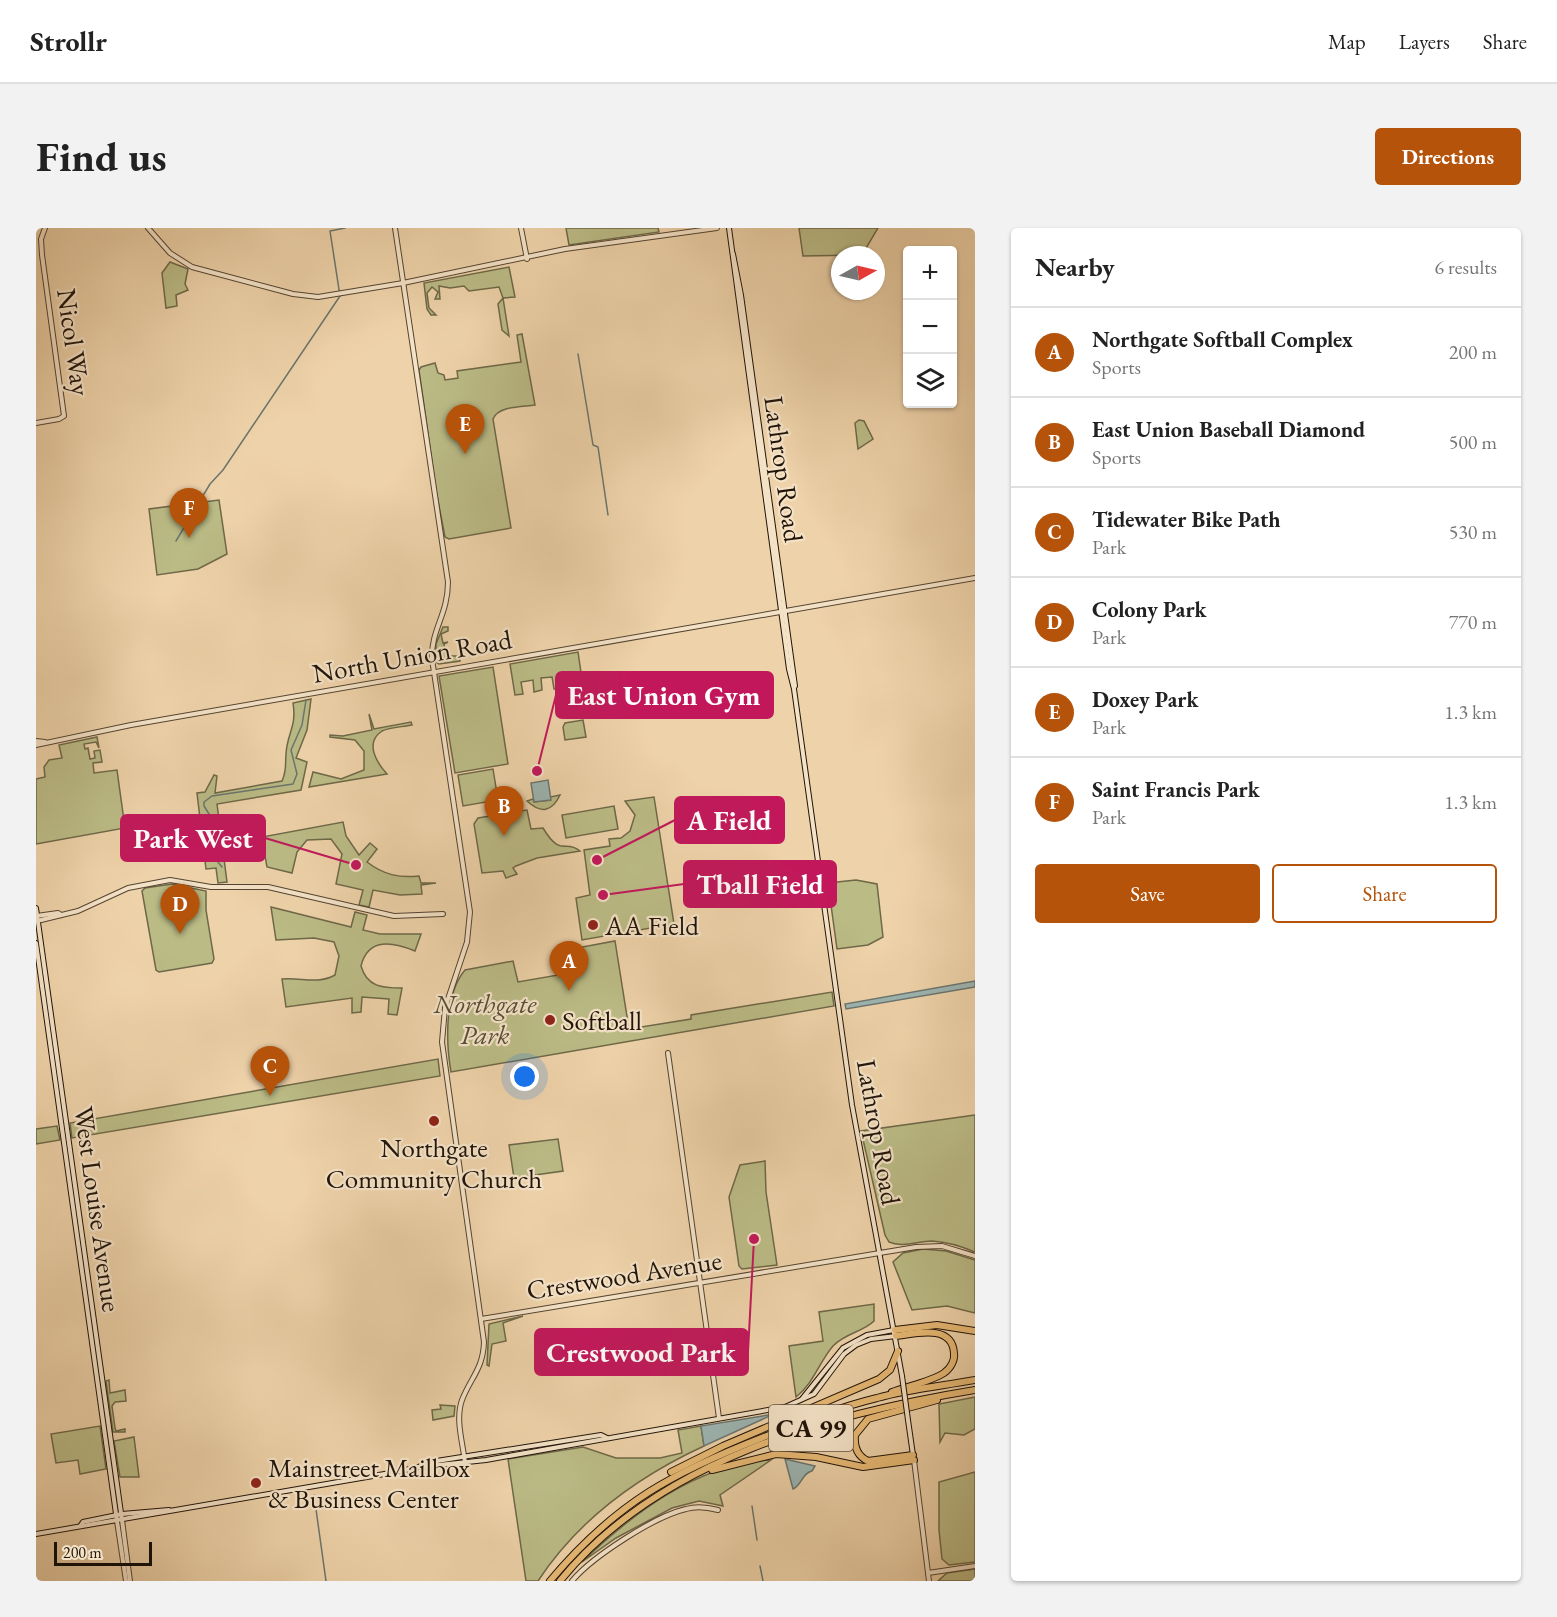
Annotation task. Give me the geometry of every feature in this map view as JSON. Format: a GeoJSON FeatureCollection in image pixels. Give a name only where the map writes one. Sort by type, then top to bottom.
{"type":"FeatureCollection","features":[{"type":"Feature","properties":{"kind":"highway"},"geometry":{"type":"LineString","coordinates":[[895,1333],[937,1325],[975,1331]]}},
{"type":"Feature","properties":{"kind":"highway"},"geometry":{"type":"LineString","coordinates":[[879,1397],[943,1373],[954,1359],[952,1344],[942,1334],[895,1333]]}},
{"type":"Feature","properties":{"kind":"highway"},"geometry":{"type":"LineString","coordinates":[[621,1509],[650,1485],[697,1458],[879,1379],[890,1370],[898,1351]]}},
{"type":"Feature","properties":{"kind":"highway","name":"CA 99"},"geometry":{"type":"LineString","coordinates":[[550,1581],[580,1546],[621,1509],[654,1486],[708,1459],[822,1414],[879,1397],[975,1380]]}},
{"type":"Feature","properties":{"kind":"highway"},"geometry":{"type":"LineString","coordinates":[[914,1458],[868,1461],[862,1458],[856,1449],[855,1435],[864,1421],[875,1416],[975,1392]]}},
{"type":"Feature","properties":{"kind":"highway","name":"CA 99"},"geometry":{"type":"LineString","coordinates":[[560,1581],[582,1555],[626,1515],[689,1477],[786,1437],[848,1416],[882,1406],[975,1392]]}},
{"type":"Feature","properties":{"kind":"highway"},"geometry":{"type":"LineString","coordinates":[[689,1477],[776,1454],[816,1457],[863,1467],[914,1458]]}},
{"type":"Feature","properties":{"kind":"street","name":"Nicol Way"},"geometry":{"type":"LineString","coordinates":[[36,423],[62,418],[64,412],[42,255],[41,239],[45,228]]}},
{"type":"Feature","properties":{"kind":"street"},"geometry":{"type":"LineString","coordinates":[[148,228],[170,253],[193,267],[293,294],[326,297],[527,259],[565,249],[717,228]]}},
{"type":"Feature","properties":{"kind":"street"},"geometry":{"type":"LineString","coordinates":[[395,228],[448,582],[446,609],[431,648],[470,900],[467,942],[445,1008],[442,1042],[484,1342],[482,1364],[463,1399],[460,1413],[465,1462]]}},
{"type":"Feature","properties":{"kind":"street"},"geometry":{"type":"LineString","coordinates":[[521,228],[527,259]]}},
{"type":"Feature","properties":{"kind":"street","name":"Lathrop Road"},"geometry":{"type":"LineString","coordinates":[[729,228],[733,254],[731,259],[852,1105],[898,1351],[929,1581]]}},
{"type":"Feature","properties":{"kind":"street","name":"North Union Road"},"geometry":{"type":"LineString","coordinates":[[36,743],[975,578]]}},
{"type":"Feature","properties":{"kind":"street"},"geometry":{"type":"LineString","coordinates":[[37,919],[78,911],[128,888],[170,880],[211,887],[268,887],[394,916],[443,914]]}},
{"type":"Feature","properties":{"kind":"street","name":"West Louise Avenue"},"geometry":{"type":"LineString","coordinates":[[36,908],[119,1515]]}},
{"type":"Feature","properties":{"kind":"street","name":"West Louise Avenue"},"geometry":{"type":"LineString","coordinates":[[36,944],[119,1515]]}},
{"type":"Feature","properties":{"kind":"street"},"geometry":{"type":"LineString","coordinates":[[668,1053],[719,1418]]}},
{"type":"Feature","properties":{"kind":"street","name":"Crestwood Avenue"},"geometry":{"type":"LineString","coordinates":[[481,1319],[700,1281],[881,1253],[936,1246],[975,1256]]}},
{"type":"Feature","properties":{"kind":"street"},"geometry":{"type":"LineString","coordinates":[[36,1534],[419,1467],[425,1469],[785,1407],[801,1399],[843,1348],[867,1335],[895,1333]]}},
{"type":"Feature","properties":{"kind":"street"},"geometry":{"type":"LineString","coordinates":[[419,1467],[424,1463],[464,1455],[601,1435],[608,1438]]}},
{"type":"Feature","properties":{"kind":"street"},"geometry":{"type":"LineString","coordinates":[[572,1581],[597,1557],[675,1513],[693,1507],[718,1510]]}},
{"type":"Feature","properties":{"kind":"street"},"geometry":{"type":"LineString","coordinates":[[81,1525],[88,1521],[119,1515],[170,1510]]}},
{"type":"Feature","properties":{"kind":"street"},"geometry":{"type":"LineString","coordinates":[[119,1515],[128,1581]]}},
{"type":"Feature","properties":{"kind":"street"},"geometry":{"type":"LineString","coordinates":[[928,1573],[975,1566]]}},
{"type":"Feature","properties":{"kind":"green space"},"geometry":{"type":"Polygon","coordinates":[[[566,228],[658,228],[659,232],[569,245],[566,228]]]}},
{"type":"Feature","properties":{"kind":"green space"},"geometry":{"type":"Polygon","coordinates":[[[799,228],[878,228],[867,246],[831,246],[831,256],[803,256],[799,228]]]}},
{"type":"Feature","properties":{"kind":"green space"},"geometry":{"type":"Polygon","coordinates":[[[170,262],[188,269],[185,284],[188,290],[176,295],[177,306],[166,308],[162,273],[170,262]]]}},
{"type":"Feature","properties":{"kind":"green space"},"geometry":{"type":"Polygon","coordinates":[[[509,267],[515,297],[503,298],[499,287],[469,291],[464,286],[450,288],[439,286],[440,299],[435,299],[438,292],[432,287],[427,293],[429,308],[436,315],[431,315],[427,309],[424,283],[509,267]]]}},
{"type":"Feature","properties":{"kind":"green space"},"geometry":{"type":"Polygon","coordinates":[[[503,298],[509,336],[502,330],[498,304],[503,298]]]}},
{"type":"Feature","properties":{"kind":"green space"},"geometry":{"type":"Polygon","coordinates":[[[522,334],[535,405],[505,409],[493,419],[511,528],[449,539],[445,537],[436,490],[419,370],[421,367],[435,363],[438,373],[444,375],[445,380],[458,378],[457,371],[521,362],[517,335],[522,334]]]}},
{"type":"Feature","properties":{"kind":"green space"},"geometry":{"type":"Polygon","coordinates":[[[859,420],[864,421],[873,439],[858,449],[855,423],[859,420]]]}},
{"type":"Feature","properties":{"kind":"green space"},"geometry":{"type":"Polygon","coordinates":[[[219,500],[227,554],[198,569],[157,575],[149,509],[219,500]]]}},
{"type":"Feature","properties":{"kind":"green space"},"geometry":{"type":"Polygon","coordinates":[[[443,627],[448,627],[448,631],[441,634],[443,643],[448,642],[444,644],[446,656],[459,656],[460,661],[439,664],[436,662],[436,644],[443,627]]]}},
{"type":"Feature","properties":{"kind":"green space"},"geometry":{"type":"Polygon","coordinates":[[[578,652],[583,686],[557,690],[554,689],[552,677],[541,678],[542,690],[534,692],[533,680],[521,682],[523,694],[515,695],[510,664],[578,652]]]}},
{"type":"Feature","properties":{"kind":"green space"},"geometry":{"type":"Polygon","coordinates":[[[493,667],[508,764],[455,773],[439,676],[493,667]]]}},
{"type":"Feature","properties":{"kind":"green space"},"geometry":{"type":"Polygon","coordinates":[[[311,699],[307,730],[296,758],[307,762],[301,790],[217,804],[227,882],[218,883],[216,868],[206,869],[197,793],[205,792],[214,775],[217,776],[215,793],[282,781],[294,718],[293,703],[311,699]]]}},
{"type":"Feature","properties":{"kind":"green space"},"geometry":{"type":"Polygon","coordinates":[[[369,714],[374,729],[411,722],[412,725],[382,731],[374,741],[376,759],[387,774],[309,787],[313,772],[341,779],[364,770],[364,751],[355,740],[330,737],[330,735],[343,736],[372,730],[369,714]]]}},
{"type":"Feature","properties":{"kind":"green space"},"geometry":{"type":"Polygon","coordinates":[[[583,720],[586,737],[565,740],[563,727],[565,723],[583,720]]]}},
{"type":"Feature","properties":{"kind":"green space"},"geometry":{"type":"Polygon","coordinates":[[[97,737],[99,748],[96,742],[84,744],[85,749],[88,748],[90,759],[95,758],[94,751],[100,750],[102,762],[93,763],[94,773],[117,770],[125,828],[36,844],[36,779],[45,777],[44,767],[49,760],[62,758],[59,745],[97,737]]]}},
{"type":"Feature","properties":{"kind":"green space"},"geometry":{"type":"Polygon","coordinates":[[[493,769],[498,800],[463,806],[458,775],[493,769]]]}},
{"type":"Feature","properties":{"kind":"green space"},"geometry":{"type":"Polygon","coordinates":[[[560,795],[550,808],[546,809],[537,808],[527,801],[550,800],[550,797],[560,795]]]}},
{"type":"Feature","properties":{"kind":"green space"},"geometry":{"type":"Polygon","coordinates":[[[654,797],[674,924],[582,940],[576,898],[590,895],[584,850],[610,846],[609,839],[621,838],[630,831],[635,815],[625,801],[654,797]]]}},
{"type":"Feature","properties":{"kind":"green space"},"geometry":{"type":"Polygon","coordinates":[[[614,806],[618,829],[566,838],[562,815],[614,806]]]}},
{"type":"Feature","properties":{"kind":"green space"},"geometry":{"type":"Polygon","coordinates":[[[527,810],[531,829],[543,828],[554,843],[580,851],[537,858],[516,866],[513,868],[517,874],[506,878],[503,871],[482,873],[474,824],[478,818],[527,810]]]}},
{"type":"Feature","properties":{"kind":"green space"},"geometry":{"type":"Polygon","coordinates":[[[343,822],[346,836],[359,855],[370,843],[377,849],[367,862],[379,870],[392,875],[419,876],[421,883],[436,883],[421,885],[422,894],[400,895],[373,890],[369,907],[359,905],[363,890],[336,884],[342,854],[331,839],[307,840],[297,852],[292,873],[267,867],[265,856],[249,858],[265,854],[262,837],[343,822]]]}},
{"type":"Feature","properties":{"kind":"green space"},"geometry":{"type":"Polygon","coordinates":[[[856,880],[877,884],[883,937],[868,945],[837,949],[828,883],[856,880]]]}},
{"type":"Feature","properties":{"kind":"green space"},"geometry":{"type":"Polygon","coordinates":[[[172,884],[206,891],[206,910],[214,959],[212,963],[159,972],[156,970],[142,891],[145,888],[172,884]]]}},
{"type":"Feature","properties":{"kind":"green space"},"geometry":{"type":"Polygon","coordinates":[[[271,907],[351,927],[355,912],[367,915],[363,930],[380,934],[421,934],[415,951],[398,945],[382,944],[369,950],[361,966],[367,978],[376,985],[402,988],[397,1015],[388,1014],[389,999],[362,997],[361,1012],[352,1013],[352,998],[286,1007],[282,979],[322,980],[328,978],[335,975],[339,956],[334,942],[314,938],[276,940],[271,907]]]}},
{"type":"Feature","properties":{"kind":"green space","name":"Northgate Park"},"geometry":{"type":"Polygon","coordinates":[[[615,941],[629,1029],[691,1019],[691,1015],[832,992],[834,1006],[451,1072],[448,1020],[453,992],[465,970],[513,961],[518,982],[570,973],[566,950],[615,941]]]}},
{"type":"Feature","properties":{"kind":"green space"},"geometry":{"type":"Polygon","coordinates":[[[438,1059],[440,1076],[72,1138],[70,1123],[438,1059]]]}},
{"type":"Feature","properties":{"kind":"green space"},"geometry":{"type":"Polygon","coordinates":[[[975,1115],[975,1252],[938,1242],[894,1244],[889,1242],[885,1235],[861,1131],[975,1115]]]}},
{"type":"Feature","properties":{"kind":"green space"},"geometry":{"type":"Polygon","coordinates":[[[57,1126],[60,1140],[36,1144],[36,1129],[57,1126]]]}},
{"type":"Feature","properties":{"kind":"green space"},"geometry":{"type":"Polygon","coordinates":[[[558,1139],[563,1171],[514,1178],[509,1145],[558,1139]]]}},
{"type":"Feature","properties":{"kind":"green space"},"geometry":{"type":"Polygon","coordinates":[[[765,1161],[766,1192],[777,1265],[742,1269],[739,1266],[729,1197],[740,1165],[765,1161]]]}},
{"type":"Feature","properties":{"kind":"green space"},"geometry":{"type":"Polygon","coordinates":[[[923,1249],[946,1251],[975,1260],[975,1313],[947,1306],[912,1310],[893,1262],[903,1253],[923,1249]]]}},
{"type":"Feature","properties":{"kind":"green space"},"geometry":{"type":"Polygon","coordinates":[[[874,1304],[874,1321],[833,1346],[812,1379],[796,1397],[789,1346],[823,1341],[819,1312],[874,1304]]]}},
{"type":"Feature","properties":{"kind":"green space"},"geometry":{"type":"Polygon","coordinates":[[[523,1316],[503,1323],[506,1341],[492,1344],[489,1366],[487,1365],[489,1324],[523,1316]]]}},
{"type":"Feature","properties":{"kind":"green space"},"geometry":{"type":"Polygon","coordinates":[[[109,1380],[110,1393],[125,1390],[126,1401],[115,1402],[112,1406],[116,1431],[125,1429],[125,1432],[113,1432],[106,1381],[109,1380]]]}},
{"type":"Feature","properties":{"kind":"green space"},"geometry":{"type":"Polygon","coordinates":[[[975,1397],[975,1429],[964,1435],[945,1433],[940,1442],[939,1404],[975,1397]]]}},
{"type":"Feature","properties":{"kind":"green space"},"geometry":{"type":"Polygon","coordinates":[[[440,1405],[455,1406],[454,1416],[433,1420],[432,1410],[441,1409],[440,1405]]]}},
{"type":"Feature","properties":{"kind":"green space"},"geometry":{"type":"Polygon","coordinates":[[[100,1426],[106,1469],[80,1474],[78,1460],[56,1463],[51,1434],[100,1426]]]}},
{"type":"Feature","properties":{"kind":"green space"},"geometry":{"type":"Polygon","coordinates":[[[701,1426],[704,1446],[633,1486],[591,1519],[572,1538],[538,1581],[526,1581],[508,1459],[583,1447],[616,1458],[660,1458],[682,1453],[678,1430],[701,1426]]]}},
{"type":"Feature","properties":{"kind":"green space"},"geometry":{"type":"Polygon","coordinates":[[[134,1437],[139,1477],[120,1477],[114,1441],[134,1437]]]}},
{"type":"Feature","properties":{"kind":"green space"},"geometry":{"type":"Polygon","coordinates":[[[771,1460],[720,1495],[723,1506],[699,1501],[672,1508],[616,1538],[582,1562],[645,1509],[692,1481],[718,1470],[744,1463],[771,1460]]]}},
{"type":"Feature","properties":{"kind":"green space"},"geometry":{"type":"Polygon","coordinates":[[[975,1472],[975,1562],[949,1565],[942,1559],[939,1530],[939,1482],[975,1472]]]}},
{"type":"Feature","properties":{"kind":"green space"},"geometry":{"type":"Polygon","coordinates":[[[975,1569],[975,1581],[938,1581],[947,1573],[975,1569]]]}},
{"type":"Feature","properties":{"kind":"water"},"geometry":{"type":"Polygon","coordinates":[[[548,780],[551,800],[534,802],[531,783],[548,780]]]}},
{"type":"Feature","properties":{"kind":"water"},"geometry":{"type":"Polygon","coordinates":[[[975,981],[975,987],[846,1009],[845,1004],[975,981]]]}},
{"type":"Feature","properties":{"kind":"water"},"geometry":{"type":"Polygon","coordinates":[[[774,1414],[704,1446],[701,1426],[774,1414]]]}},
{"type":"Feature","properties":{"kind":"water"},"geometry":{"type":"Polygon","coordinates":[[[785,1459],[815,1466],[793,1489],[785,1459]]]}},
{"type":"Feature","properties":{"kind":"waterway"},"geometry":{"type":"LineString","coordinates":[[176,541],[210,484],[223,470],[340,296],[330,231],[345,228]]}},
{"type":"Feature","properties":{"kind":"waterway"},"geometry":{"type":"LineString","coordinates":[[578,354],[593,445],[598,447],[608,515]]}},
{"type":"Feature","properties":{"kind":"waterway"},"geometry":{"type":"LineString","coordinates":[[222,867],[209,851],[214,822],[204,802],[212,796],[293,784],[297,774],[291,750],[302,725],[306,700]]}},
{"type":"Feature","properties":{"kind":"waterway"},"geometry":{"type":"LineString","coordinates":[[314,1495],[326,1581]]}},
{"type":"Feature","properties":{"kind":"waterway"},"geometry":{"type":"LineString","coordinates":[[752,1506],[757,1540]]}},
{"type":"Feature","properties":{"kind":"waterway"},"geometry":{"type":"LineString","coordinates":[[760,1566],[763,1581]]}},
{"type":"Feature","properties":{"kind":"place","name":"Doxey Park"},"geometry":{"type":"Point","coordinates":[465,454]}},
{"type":"Feature","properties":{"kind":"place","name":"Saint Francis Park"},"geometry":{"type":"Point","coordinates":[189,538]}},
{"type":"Feature","properties":{"kind":"place","name":"East Union Gym"},"geometry":{"type":"Point","coordinates":[537,771]}},
{"type":"Feature","properties":{"kind":"place","name":"East Union Baseball Diamond"},"geometry":{"type":"Point","coordinates":[504,836]}},
{"type":"Feature","properties":{"kind":"place","name":"A Field"},"geometry":{"type":"Point","coordinates":[597,860]}},
{"type":"Feature","properties":{"kind":"place","name":"Park West"},"geometry":{"type":"Point","coordinates":[356,865]}},
{"type":"Feature","properties":{"kind":"place","name":"Tball Field"},"geometry":{"type":"Point","coordinates":[603,895]}},
{"type":"Feature","properties":{"kind":"place","name":"AA Field"},"geometry":{"type":"Point","coordinates":[593,925]}},
{"type":"Feature","properties":{"kind":"place","name":"Colony Park"},"geometry":{"type":"Point","coordinates":[180,934]}},
{"type":"Feature","properties":{"kind":"place","name":"Northgate Softball Complex"},"geometry":{"type":"Point","coordinates":[569,991]}},
{"type":"Feature","properties":{"kind":"place","name":"Softball"},"geometry":{"type":"Point","coordinates":[550,1020]}},
{"type":"Feature","properties":{"kind":"place","name":"Tidewater Bike Path"},"geometry":{"type":"Point","coordinates":[270,1096]}},
{"type":"Feature","properties":{"kind":"place","name":"Northgate Community Church"},"geometry":{"type":"Point","coordinates":[434,1121]}},
{"type":"Feature","properties":{"kind":"place","name":"Crestwood Park"},"geometry":{"type":"Point","coordinates":[754,1239]}},
{"type":"Feature","properties":{"kind":"place","name":"Mainstreet Mailbox & Business Center"},"geometry":{"type":"Point","coordinates":[256,1483]}}]}
